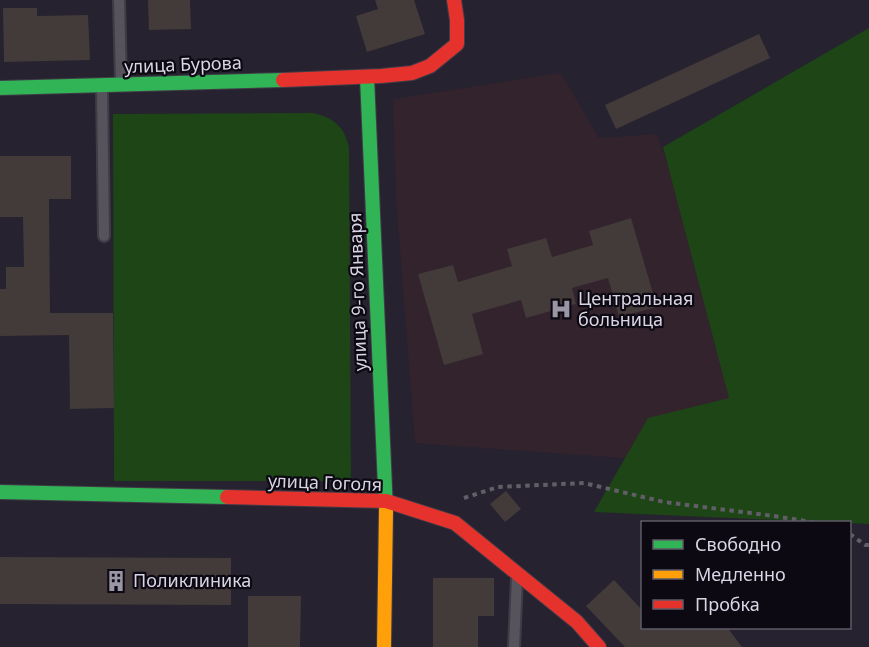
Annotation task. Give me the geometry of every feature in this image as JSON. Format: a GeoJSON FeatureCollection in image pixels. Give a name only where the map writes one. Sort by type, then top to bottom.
{"type":"FeatureCollection","features":[{"type":"Feature","properties":{"kind":"street"},"geometry":{"type":"LineString","coordinates":[[367,77],[397,75],[424,69],[444,55],[456,44],[457,20],[454,0]]}},
{"type":"Feature","properties":{"kind":"street","name":"улица Бурова"},"geometry":{"type":"LineString","coordinates":[[0,88],[367,77]]}},
{"type":"Feature","properties":{"kind":"street","name":"улица 9-го Января"},"geometry":{"type":"LineString","coordinates":[[367,77],[386,501],[384,647]]}},
{"type":"Feature","properties":{"kind":"street","name":"улица Гоголя"},"geometry":{"type":"LineString","coordinates":[[0,492],[386,501],[455,523],[577,622],[599,647]]}},
{"type":"Feature","properties":{"kind":"lane"},"geometry":{"type":"LineString","coordinates":[[119,0],[121,84]]}},
{"type":"Feature","properties":{"kind":"lane"},"geometry":{"type":"LineString","coordinates":[[102,85],[104,236]]}},
{"type":"Feature","properties":{"kind":"lane"},"geometry":{"type":"LineString","coordinates":[[514,647],[517,573]]}},
{"type":"Feature","properties":{"kind":"path"},"geometry":{"type":"LineString","coordinates":[[454,502],[498,487],[584,483],[664,502],[806,521]]}},
{"type":"Feature","properties":{"kind":"path"},"geometry":{"type":"LineString","coordinates":[[851,535],[865,545],[869,545]]}},
{"type":"Feature","properties":{"kind":"shaded area","name":"Центральная больница"},"geometry":{"type":"Polygon","coordinates":[[[561,73],[599,138],[657,134],[757,420],[732,466],[415,443],[396,198],[393,99],[561,73]]]}},
{"type":"Feature","properties":{"kind":"green space"},"geometry":{"type":"Polygon","coordinates":[[[869,28],[869,524],[851,523],[851,521],[594,512],[648,418],[729,398],[663,147],[869,28]]]}},
{"type":"Feature","properties":{"kind":"green space"},"geometry":{"type":"Polygon","coordinates":[[[312,113],[332,120],[341,128],[349,147],[351,481],[114,481],[113,114],[312,113]]]}},
{"type":"Feature","properties":{"kind":"building"},"geometry":{"type":"Polygon","coordinates":[[[148,0],[190,0],[191,29],[149,30],[148,0]]]}},
{"type":"Feature","properties":{"kind":"building"},"geometry":{"type":"Polygon","coordinates":[[[375,0],[414,0],[425,34],[367,52],[356,16],[378,9],[375,0]]]}},
{"type":"Feature","properties":{"kind":"building"},"geometry":{"type":"Polygon","coordinates":[[[3,8],[37,8],[37,16],[88,15],[90,60],[4,62],[3,8]]]}},
{"type":"Feature","properties":{"kind":"building"},"geometry":{"type":"Polygon","coordinates":[[[759,34],[770,58],[616,129],[605,105],[759,34]]]}},
{"type":"Feature","properties":{"kind":"building"},"geometry":{"type":"Polygon","coordinates":[[[0,156],[71,156],[71,199],[49,199],[50,313],[113,313],[114,408],[70,409],[69,335],[0,336],[0,289],[6,289],[6,267],[24,267],[23,217],[0,217],[0,156]]]}},
{"type":"Feature","properties":{"kind":"building","name":"Центральная больница"},"geometry":{"type":"Polygon","coordinates":[[[631,218],[657,307],[619,317],[608,278],[572,288],[576,304],[526,318],[521,300],[472,314],[483,354],[444,365],[418,274],[453,265],[458,282],[512,266],[507,249],[546,238],[552,257],[593,245],[589,231],[631,218]]]}},
{"type":"Feature","properties":{"kind":"building"},"geometry":{"type":"Polygon","coordinates":[[[506,491],[521,509],[505,522],[490,504],[506,491]]]}},
{"type":"Feature","properties":{"kind":"building","name":"Поликлиника"},"geometry":{"type":"Polygon","coordinates":[[[0,557],[231,558],[231,605],[0,604],[0,557]]]}},
{"type":"Feature","properties":{"kind":"building"},"geometry":{"type":"Polygon","coordinates":[[[433,578],[494,578],[494,616],[478,616],[478,647],[433,647],[433,578]]]}},
{"type":"Feature","properties":{"kind":"building"},"geometry":{"type":"Polygon","coordinates":[[[614,580],[641,609],[641,629],[728,629],[742,647],[625,647],[586,606],[614,580]]]}},
{"type":"Feature","properties":{"kind":"building"},"geometry":{"type":"Polygon","coordinates":[[[248,596],[301,596],[300,647],[248,647],[248,596]]]}},
{"type":"Feature","properties":{"kind":"traffic: fast"},"geometry":{"type":"LineString","coordinates":[[367,77],[386,510]]}},
{"type":"Feature","properties":{"kind":"traffic: fast"},"geometry":{"type":"LineString","coordinates":[[0,88],[283,80]]}},
{"type":"Feature","properties":{"kind":"traffic: fast"},"geometry":{"type":"LineString","coordinates":[[0,492],[227,497]]}},
{"type":"Feature","properties":{"kind":"traffic: slow"},"geometry":{"type":"LineString","coordinates":[[384,647],[386,510]]}},
{"type":"Feature","properties":{"kind":"traffic: jam"},"geometry":{"type":"LineString","coordinates":[[283,80],[381,76],[412,73],[430,66],[457,44],[454,0]]}},
{"type":"Feature","properties":{"kind":"traffic: jam"},"geometry":{"type":"LineString","coordinates":[[227,497],[386,501],[455,523],[577,622],[599,647]]}},
{"type":"Feature","properties":{"kind":"place","name":"Центральная больница"},"geometry":{"type":"Point","coordinates":[561,309]}},
{"type":"Feature","properties":{"kind":"place","name":"Поликлиника"},"geometry":{"type":"Point","coordinates":[116,581]}}]}
